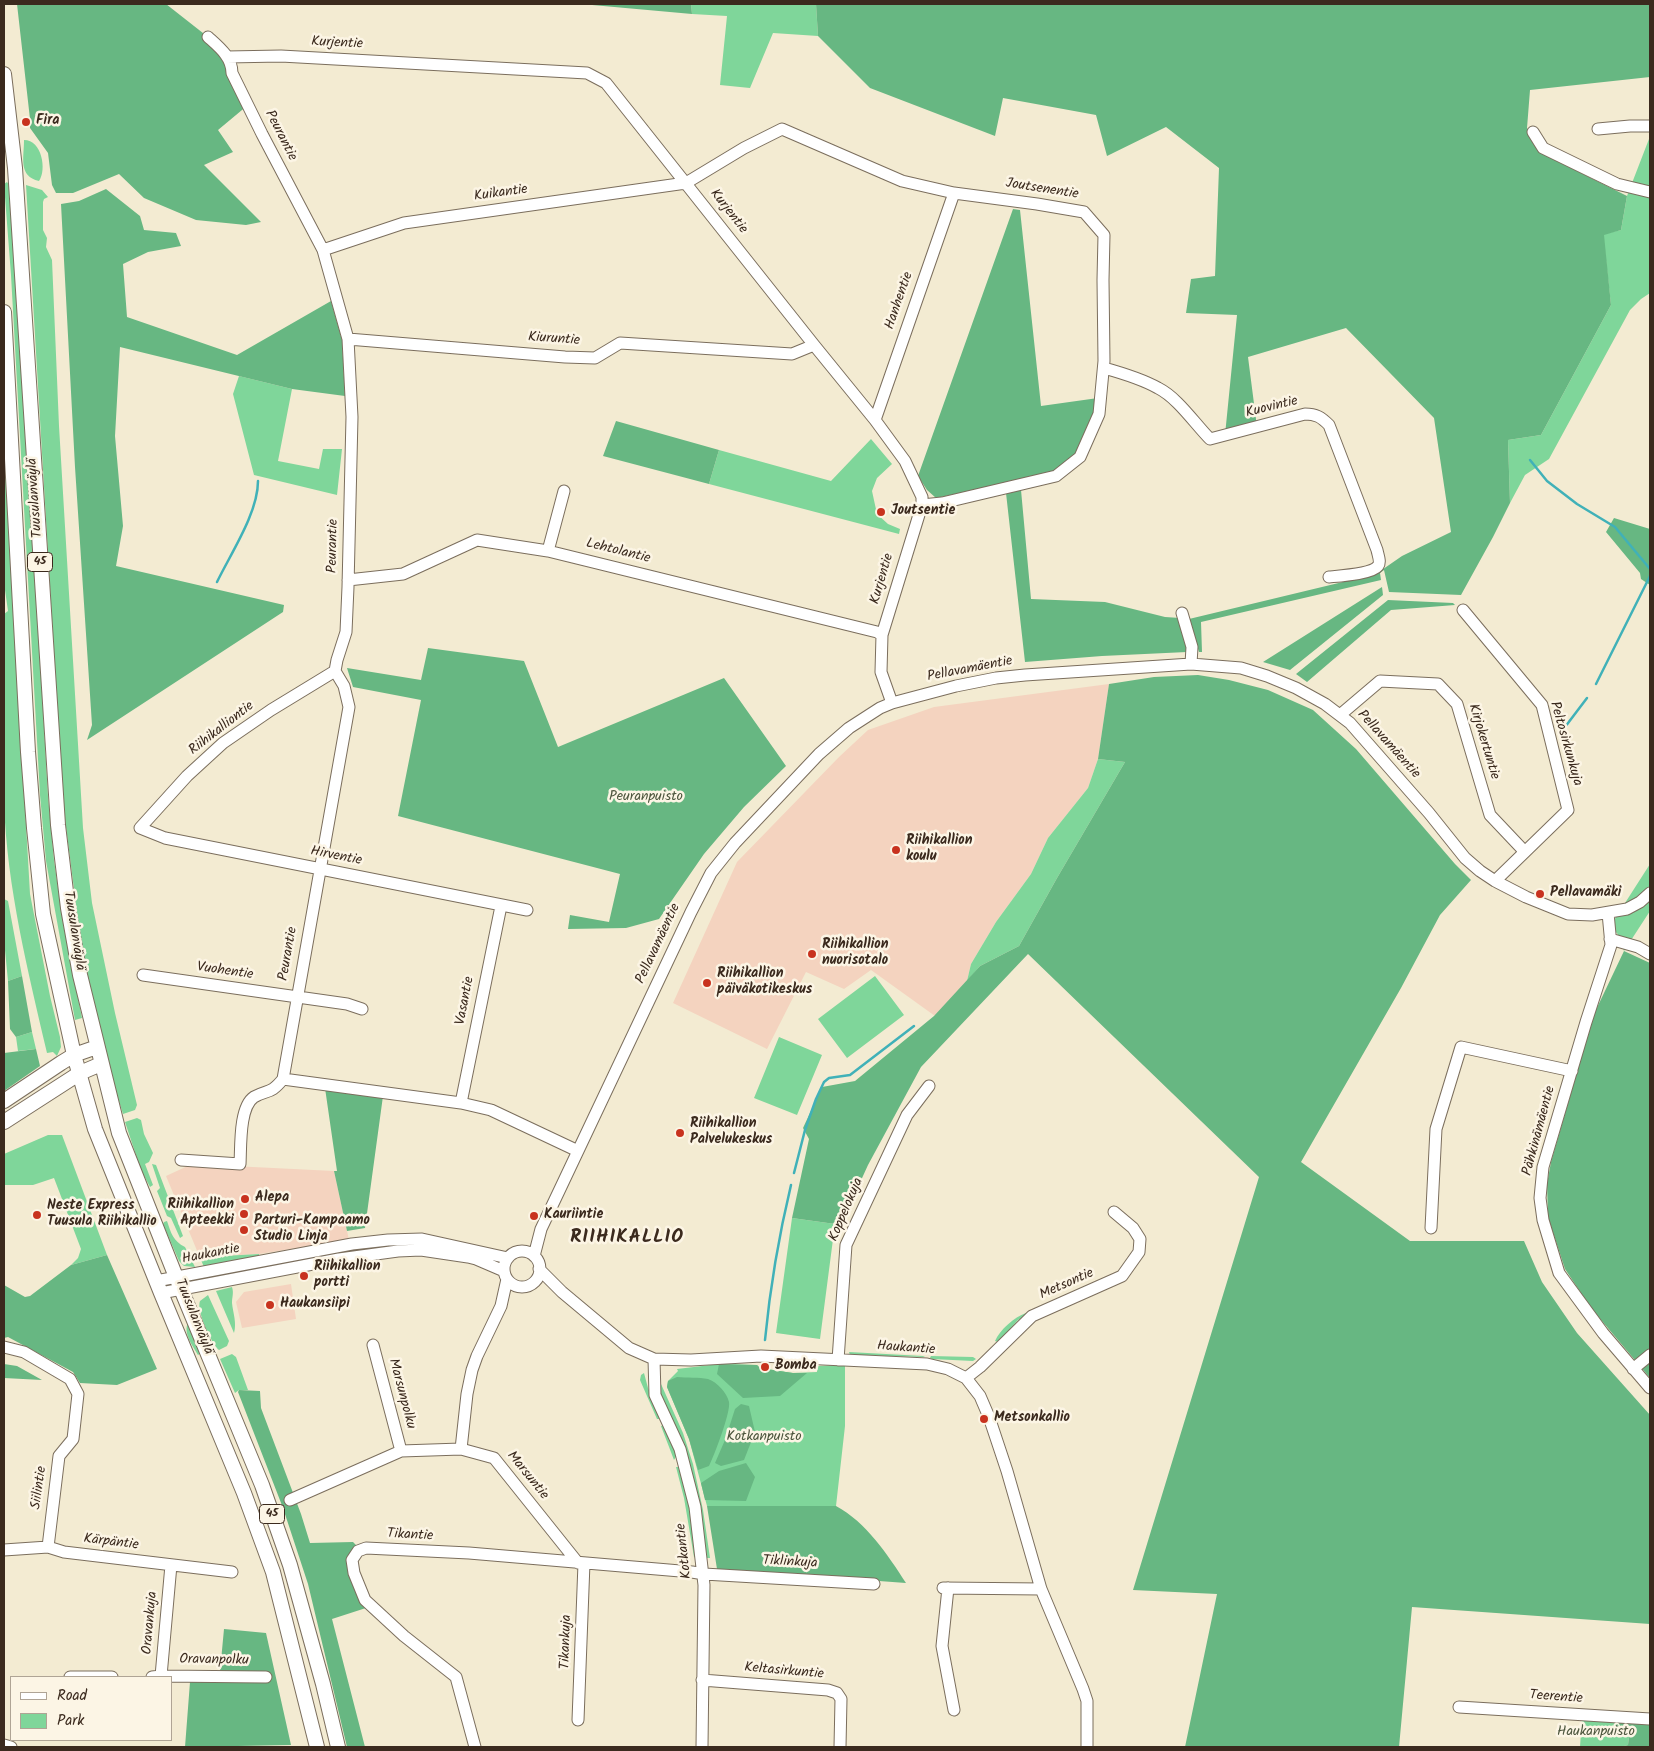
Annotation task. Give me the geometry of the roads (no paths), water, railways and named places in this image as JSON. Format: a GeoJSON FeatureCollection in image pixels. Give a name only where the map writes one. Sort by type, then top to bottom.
{"type":"FeatureCollection","features":[{"type":"Feature","properties":{"kind":"main road","name":"Tuusulanväylä"},"geometry":{"type":"LineString","coordinates":[[4,74],[15,168],[58,825],[68,908],[80,974],[119,1134],[262,1485],[281,1538],[323,1684],[338,1747]]}},
{"type":"Feature","properties":{"kind":"main road","name":"Tuusulanväylä"},"geometry":{"type":"LineString","coordinates":[[4,312],[34,828],[43,914],[74,1055],[96,1129],[244,1493],[273,1572],[317,1747]]}},
{"type":"Feature","properties":{"kind":"main road"},"geometry":{"type":"LineString","coordinates":[[4,1101],[74,1055],[97,1047]]}},
{"type":"Feature","properties":{"kind":"main road"},"geometry":{"type":"LineString","coordinates":[[4,1122],[80,1073],[101,1064]]}},
{"type":"Feature","properties":{"kind":"street","name":"Peurantie"},"geometry":{"type":"LineString","coordinates":[[208,37],[232,65],[232,73],[262,134],[323,250],[348,339],[352,417],[346,632],[335,671],[344,686],[349,707],[282,1079]]}},
{"type":"Feature","properties":{"kind":"street","name":"Kurjentie"},"geometry":{"type":"LineString","coordinates":[[227,57],[281,56],[588,73],[606,83],[814,346],[875,420],[905,461],[922,497],[922,505],[882,635],[881,672],[892,703]]}},
{"type":"Feature","properties":{"kind":"street"},"geometry":{"type":"LineString","coordinates":[[1598,129],[1650,126]]}},
{"type":"Feature","properties":{"kind":"street","name":"Joutsenentie"},"geometry":{"type":"LineString","coordinates":[[686,183],[782,129],[902,181],[954,193],[1084,212],[1104,235],[1104,368],[1099,414],[1080,457],[1056,476],[978,495],[922,505]]}},
{"type":"Feature","properties":{"kind":"street"},"geometry":{"type":"LineString","coordinates":[[1533,132],[1543,148],[1616,184],[1650,192]]}},
{"type":"Feature","properties":{"kind":"street","name":"Kuikantie"},"geometry":{"type":"LineString","coordinates":[[323,250],[404,223],[686,183]]}},
{"type":"Feature","properties":{"kind":"street","name":"Hanhentie"},"geometry":{"type":"LineString","coordinates":[[875,420],[954,193]]}},
{"type":"Feature","properties":{"kind":"street","name":"Kiuruntie"},"geometry":{"type":"LineString","coordinates":[[348,339],[595,358],[620,343],[792,354],[814,346]]}},
{"type":"Feature","properties":{"kind":"street","name":"Kuovintie"},"geometry":{"type":"LineString","coordinates":[[1104,368],[1159,388],[1169,395],[1210,439],[1304,414],[1314,414],[1322,418],[1329,425],[1377,550],[1379,562],[1377,567],[1371,571],[1329,577]]}},
{"type":"Feature","properties":{"kind":"street"},"geometry":{"type":"LineString","coordinates":[[548,550],[564,491]]}},
{"type":"Feature","properties":{"kind":"street","name":"Lehtolantie"},"geometry":{"type":"LineString","coordinates":[[348,580],[403,574],[477,540],[548,550],[877,632],[882,635]]}},
{"type":"Feature","properties":{"kind":"street","name":"Peltosirkunkuja"},"geometry":{"type":"LineString","coordinates":[[1463,610],[1542,705],[1568,810],[1495,881]]}},
{"type":"Feature","properties":{"kind":"street"},"geometry":{"type":"LineString","coordinates":[[1182,613],[1192,647],[1191,664]]}},
{"type":"Feature","properties":{"kind":"street","name":"Pellavamäentie"},"geometry":{"type":"LineString","coordinates":[[534,1256],[541,1229],[690,912],[707,880],[720,860],[818,754],[866,716],[892,703],[956,686],[1025,674],[1191,664],[1241,668],[1296,688],[1325,704],[1350,723],[1465,858],[1495,881],[1540,903],[1568,914],[1592,915],[1627,909],[1640,902],[1650,892]]}},
{"type":"Feature","properties":{"kind":"street","name":"Riihikalliontie"},"geometry":{"type":"LineString","coordinates":[[140,828],[187,776],[223,743],[271,710],[335,671]]}},
{"type":"Feature","properties":{"kind":"street","name":"Kirjokertuntie"},"geometry":{"type":"LineString","coordinates":[[1340,715],[1380,681],[1438,684],[1457,704],[1490,815],[1525,852]]}},
{"type":"Feature","properties":{"kind":"street","name":"Hirventie"},"geometry":{"type":"LineString","coordinates":[[140,828],[164,838],[527,910]]}},
{"type":"Feature","properties":{"kind":"street","name":"Vasantie"},"geometry":{"type":"LineString","coordinates":[[461,1103],[501,906]]}},
{"type":"Feature","properties":{"kind":"street","name":"Pähkinämäentie"},"geometry":{"type":"LineString","coordinates":[[1608,913],[1611,945],[1543,1167],[1540,1198],[1543,1220],[1559,1273],[1598,1328],[1650,1388]]}},
{"type":"Feature","properties":{"kind":"street"},"geometry":{"type":"LineString","coordinates":[[1610,939],[1638,947],[1650,954]]}},
{"type":"Feature","properties":{"kind":"street","name":"Vuohentie"},"geometry":{"type":"LineString","coordinates":[[143,975],[296,996],[347,1004],[362,1009]]}},
{"type":"Feature","properties":{"kind":"street"},"geometry":{"type":"LineString","coordinates":[[1431,1228],[1436,1129],[1460,1047],[1572,1071]]}},
{"type":"Feature","properties":{"kind":"street"},"geometry":{"type":"LineString","coordinates":[[181,1160],[240,1164],[245,1110],[249,1102],[256,1096],[275,1090],[282,1079],[461,1103],[491,1110],[578,1151]]}},
{"type":"Feature","properties":{"kind":"street","name":"Koppelokuja"},"geometry":{"type":"LineString","coordinates":[[838,1360],[846,1244],[907,1115],[929,1086]]}},
{"type":"Feature","properties":{"kind":"street","name":"Metsontie"},"geometry":{"type":"LineString","coordinates":[[966,1378],[980,1367],[1032,1316],[1122,1276],[1139,1252],[1140,1239],[1133,1228],[1114,1212]]}},
{"type":"Feature","properties":{"kind":"street","name":"Pellavamäentie"},"geometry":{"type":"LineString","coordinates":[[523,1251],[541,1229]]}},
{"type":"Feature","properties":{"kind":"street","name":"Haukantie"},"geometry":{"type":"LineString","coordinates":[[159,1287],[352,1244],[388,1240],[422,1239],[508,1258]]}},
{"type":"Feature","properties":{"kind":"street","name":"Haukantie"},"geometry":{"type":"LineString","coordinates":[[179,1283],[339,1259],[421,1250],[476,1259],[506,1275]]}},
{"type":"Feature","properties":{"kind":"street"},"geometry":{"type":"LineString","coordinates":[[501,1306],[506,1275],[504,1266],[508,1258],[517,1252],[523,1251],[534,1256],[539,1269],[532,1283],[518,1286],[506,1275]]}},
{"type":"Feature","properties":{"kind":"street","name":"Haukantie"},"geometry":{"type":"LineString","coordinates":[[539,1269],[562,1292],[629,1348],[654,1359],[691,1360],[761,1356],[939,1366],[966,1378],[980,1396],[989,1418],[1007,1472],[1041,1590],[1084,1689],[1087,1701],[1087,1747]]}},
{"type":"Feature","properties":{"kind":"street","name":"Haukantie"},"geometry":{"type":"LineString","coordinates":[[532,1283],[562,1292]]}},
{"type":"Feature","properties":{"kind":"street"},"geometry":{"type":"LineString","coordinates":[[461,1449],[467,1394],[472,1370],[501,1306],[518,1286]]}},
{"type":"Feature","properties":{"kind":"street","name":"Marsunpolku"},"geometry":{"type":"LineString","coordinates":[[372,1345],[401,1450]]}},
{"type":"Feature","properties":{"kind":"street","name":"Siilintie"},"geometry":{"type":"LineString","coordinates":[[4,1347],[24,1352],[70,1379],[78,1394],[73,1439],[59,1456],[48,1547]]}},
{"type":"Feature","properties":{"kind":"street"},"geometry":{"type":"LineString","coordinates":[[1633,1369],[1650,1355]]}},
{"type":"Feature","properties":{"kind":"street","name":"Kotkantie"},"geometry":{"type":"LineString","coordinates":[[654,1359],[655,1395],[680,1449],[696,1507],[704,1574],[702,1747]]}},
{"type":"Feature","properties":{"kind":"street","name":"Marsuntie"},"geometry":{"type":"LineString","coordinates":[[290,1500],[401,1450],[461,1449],[494,1458],[581,1563]]}},
{"type":"Feature","properties":{"kind":"street"},"geometry":{"type":"LineString","coordinates":[[4,1550],[48,1547]]}},
{"type":"Feature","properties":{"kind":"street","name":"Kärpäntie"},"geometry":{"type":"LineString","coordinates":[[48,1547],[64,1552],[232,1572]]}},
{"type":"Feature","properties":{"kind":"street","name":"Tikantie"},"geometry":{"type":"LineString","coordinates":[[475,1747],[456,1677],[404,1636],[365,1600],[354,1573],[352,1560],[358,1551],[366,1548],[469,1553],[704,1574]]}},
{"type":"Feature","properties":{"kind":"street","name":"Tikankuja"},"geometry":{"type":"LineString","coordinates":[[578,1720],[581,1563]]}},
{"type":"Feature","properties":{"kind":"street","name":"Oravankuja"},"geometry":{"type":"LineString","coordinates":[[157,1676],[172,1565]]}},
{"type":"Feature","properties":{"kind":"street","name":"Tiklinkuja"},"geometry":{"type":"LineString","coordinates":[[704,1574],[874,1584]]}},
{"type":"Feature","properties":{"kind":"street"},"geometry":{"type":"LineString","coordinates":[[954,1710],[942,1646],[945,1588],[1041,1590]]}},
{"type":"Feature","properties":{"kind":"street","name":"Oravanpolku"},"geometry":{"type":"LineString","coordinates":[[172,1676],[266,1677]]}},
{"type":"Feature","properties":{"kind":"street","name":"Keltasirkuntie"},"geometry":{"type":"LineString","coordinates":[[702,1680],[828,1690],[838,1693],[841,1700],[840,1747]]}},
{"type":"Feature","properties":{"kind":"street","name":"Teerentie"},"geometry":{"type":"LineString","coordinates":[[1459,1707],[1650,1718]]}},
{"type":"Feature","properties":{"kind":"street"},"geometry":{"type":"LineString","coordinates":[[4,1745],[11,1747]]}},
{"type":"Feature","properties":{"kind":"waterway"},"geometry":{"type":"LineString","coordinates":[[1530,460],[1547,481],[1577,504],[1615,527],[1650,569]]}},
{"type":"Feature","properties":{"kind":"waterway"},"geometry":{"type":"LineString","coordinates":[[217,582],[249,519],[254,506],[258,481]]}},
{"type":"Feature","properties":{"kind":"waterway"},"geometry":{"type":"LineString","coordinates":[[1596,684],[1650,576]]}},
{"type":"Feature","properties":{"kind":"waterway"},"geometry":{"type":"LineString","coordinates":[[1562,731],[1587,698]]}},
{"type":"Feature","properties":{"kind":"waterway"},"geometry":{"type":"LineString","coordinates":[[794,1173],[805,1130],[824,1082],[829,1078],[850,1075],[914,1026]]}},
{"type":"Feature","properties":{"kind":"waterway"},"geometry":{"type":"LineString","coordinates":[[765,1340],[775,1262],[791,1185]]}},
{"type":"Feature","properties":{"kind":"place","name":"Fira"},"geometry":{"type":"Point","coordinates":[26,122]}},
{"type":"Feature","properties":{"kind":"place","name":"Joutsentie"},"geometry":{"type":"Point","coordinates":[881,512]}},
{"type":"Feature","properties":{"kind":"place","name":"Riihikallion koulu"},"geometry":{"type":"Point","coordinates":[896,850]}},
{"type":"Feature","properties":{"kind":"place","name":"Pellavamäki"},"geometry":{"type":"Point","coordinates":[1540,894]}},
{"type":"Feature","properties":{"kind":"place","name":"Riihikallion nuorisotalo"},"geometry":{"type":"Point","coordinates":[812,954]}},
{"type":"Feature","properties":{"kind":"place","name":"Riihikallion päiväkotikeskus"},"geometry":{"type":"Point","coordinates":[707,983]}},
{"type":"Feature","properties":{"kind":"place","name":"Riihikallion Palvelukeskus"},"geometry":{"type":"Point","coordinates":[680,1133]}},
{"type":"Feature","properties":{"kind":"place","name":"Alepa"},"geometry":{"type":"Point","coordinates":[245,1199]}},
{"type":"Feature","properties":{"kind":"place","name":"Riihikallion Apteekki"},"geometry":{"type":"Point","coordinates":[244,1214]}},
{"type":"Feature","properties":{"kind":"place","name":"Neste Express Tuusula Riihikallio"},"geometry":{"type":"Point","coordinates":[37,1215]}},
{"type":"Feature","properties":{"kind":"place","name":"Kauriintie"},"geometry":{"type":"Point","coordinates":[534,1216]}},
{"type":"Feature","properties":{"kind":"place","name":"Parturi-Kampaamo Studio Linja"},"geometry":{"type":"Point","coordinates":[244,1230]}},
{"type":"Feature","properties":{"kind":"place","name":"Riihikallion portti"},"geometry":{"type":"Point","coordinates":[304,1276]}},
{"type":"Feature","properties":{"kind":"place","name":"Haukansiipi"},"geometry":{"type":"Point","coordinates":[270,1305]}},
{"type":"Feature","properties":{"kind":"place","name":"Bomba"},"geometry":{"type":"Point","coordinates":[765,1367]}},
{"type":"Feature","properties":{"kind":"place","name":"Metsonkallio"},"geometry":{"type":"Point","coordinates":[984,1419]}},
{"type":"Feature","properties":{"kind":"district","name":"RIIHIKALLIO"},"geometry":{"type":"Point","coordinates":[627,1239]}},
{"type":"Feature","properties":{"kind":"park label","name":"Peuranpuisto"},"geometry":{"type":"Point","coordinates":[646,798]}},
{"type":"Feature","properties":{"kind":"park label","name":"Kotkanpuisto"},"geometry":{"type":"Point","coordinates":[764,1438]}},
{"type":"Feature","properties":{"kind":"park label","name":"Haukanpuisto"},"geometry":{"type":"Point","coordinates":[1596,1733]}}]}
